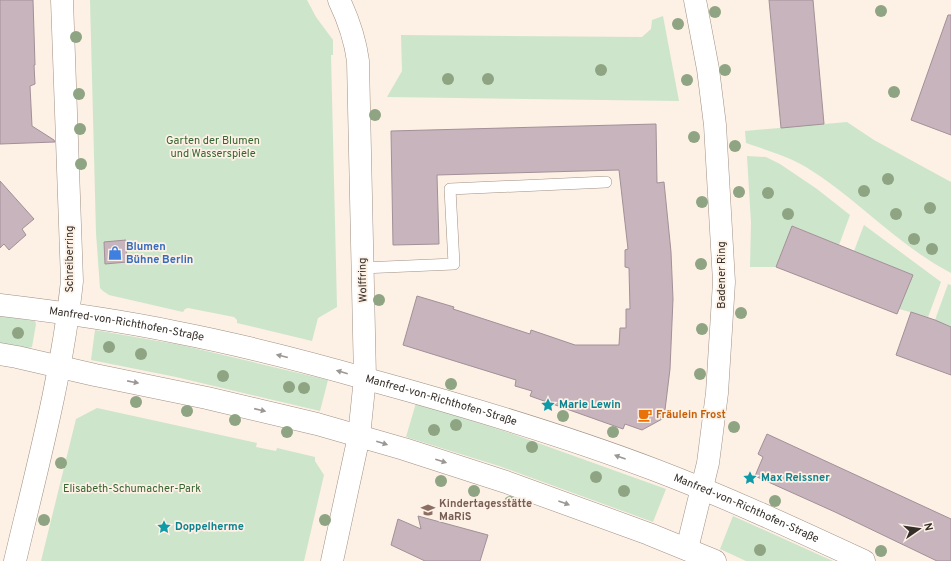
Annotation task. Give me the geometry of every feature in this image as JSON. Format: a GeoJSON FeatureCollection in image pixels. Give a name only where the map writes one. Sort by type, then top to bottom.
{"type":"FeatureCollection","features":[{"type":"Feature","properties":{"kind":"street","name":"Schreiberring"},"geometry":{"type":"LineString","coordinates":[[15,561],[53,401],[69,314],[72,281],[62,0]]}},
{"type":"Feature","properties":{"kind":"street","name":"Wolffring"},"geometry":{"type":"LineString","coordinates":[[332,561],[359,436],[365,378],[358,61],[352,31],[339,0]]}},
{"type":"Feature","properties":{"kind":"street","name":"Badener Ring"},"geometry":{"type":"LineString","coordinates":[[687,549],[703,490],[708,463],[717,393],[724,282],[715,125],[708,69],[695,0]]}},
{"type":"Feature","properties":{"kind":"street","name":"Manfred-von-Richthofen-Straße"},"geometry":{"type":"LineString","coordinates":[[0,305],[69,314],[177,332],[294,359],[442,400],[553,434],[656,471],[783,523],[864,561]]}},
{"type":"Feature","properties":{"kind":"street"},"geometry":{"type":"LineString","coordinates":[[0,354],[273,413],[359,436],[506,482],[687,549],[715,561]]}},
{"type":"Feature","properties":{"kind":"lane"},"geometry":{"type":"LineString","coordinates":[[362,268],[454,264],[450,189],[606,182]]}},
{"type":"Feature","properties":{"kind":"green space","name":"Garten der Blumen und Wasserspiele"},"geometry":{"type":"Polygon","coordinates":[[[90,0],[307,0],[316,17],[333,40],[333,55],[331,55],[337,307],[318,318],[312,341],[237,323],[237,320],[234,317],[188,308],[183,312],[109,295],[100,288],[96,233],[90,0]]]}},
{"type":"Feature","properties":{"kind":"green space"},"geometry":{"type":"Polygon","coordinates":[[[663,16],[679,101],[387,97],[402,71],[401,35],[642,37],[651,29],[652,20],[663,16]]]}},
{"type":"Feature","properties":{"kind":"green space"},"geometry":{"type":"Polygon","coordinates":[[[847,122],[874,140],[951,182],[951,273],[931,262],[913,249],[825,179],[799,163],[784,156],[746,143],[745,131],[847,122]]]}},
{"type":"Feature","properties":{"kind":"green space"},"geometry":{"type":"Polygon","coordinates":[[[747,156],[766,157],[780,164],[817,189],[850,215],[839,245],[793,226],[776,267],[750,267],[751,223],[747,156]]]}},
{"type":"Feature","properties":{"kind":"green space"},"geometry":{"type":"Polygon","coordinates":[[[864,225],[941,282],[928,317],[899,309],[913,275],[854,251],[864,225]]]}},
{"type":"Feature","properties":{"kind":"green space"},"geometry":{"type":"Polygon","coordinates":[[[948,284],[951,285],[951,328],[936,323],[937,321],[935,320],[948,284]]]}},
{"type":"Feature","properties":{"kind":"green space"},"geometry":{"type":"Polygon","coordinates":[[[0,316],[35,321],[36,324],[32,347],[28,348],[0,344],[0,316]]]}},
{"type":"Feature","properties":{"kind":"green space"},"geometry":{"type":"Polygon","coordinates":[[[95,330],[181,345],[328,380],[320,411],[176,377],[91,360],[95,330]]]}},
{"type":"Feature","properties":{"kind":"green space"},"geometry":{"type":"Polygon","coordinates":[[[416,403],[510,433],[666,489],[653,522],[499,466],[406,437],[416,403]]]}},
{"type":"Feature","properties":{"kind":"green space","name":"Elisabeth-Schumacher-Park"},"geometry":{"type":"Polygon","coordinates":[[[97,408],[257,443],[256,447],[276,451],[277,448],[315,457],[315,461],[324,475],[304,561],[41,561],[76,419],[97,408]]]}},
{"type":"Feature","properties":{"kind":"green space"},"geometry":{"type":"Polygon","coordinates":[[[733,516],[833,561],[746,561],[720,549],[733,516]]]}},
{"type":"Feature","properties":{"kind":"building"},"geometry":{"type":"Polygon","coordinates":[[[0,0],[33,0],[35,84],[30,86],[32,126],[55,142],[0,144],[0,0]]]}},
{"type":"Feature","properties":{"kind":"building"},"geometry":{"type":"Polygon","coordinates":[[[769,0],[813,0],[824,124],[781,128],[769,0]]]}},
{"type":"Feature","properties":{"kind":"building"},"geometry":{"type":"Polygon","coordinates":[[[948,15],[951,15],[951,135],[911,120],[948,15]]]}},
{"type":"Feature","properties":{"kind":"building"},"geometry":{"type":"Polygon","coordinates":[[[656,124],[657,183],[664,182],[671,252],[673,299],[670,369],[664,418],[642,430],[625,424],[623,429],[530,396],[532,391],[515,386],[516,380],[403,345],[417,296],[454,307],[453,309],[530,334],[531,330],[575,345],[619,345],[620,328],[626,328],[626,309],[630,309],[629,268],[625,267],[625,250],[628,249],[619,170],[437,175],[439,244],[393,245],[391,131],[656,124]]]}},
{"type":"Feature","properties":{"kind":"building"},"geometry":{"type":"Polygon","coordinates":[[[0,181],[34,219],[22,229],[26,235],[9,250],[4,244],[0,248],[0,181]]]}},
{"type":"Feature","properties":{"kind":"building"},"geometry":{"type":"Polygon","coordinates":[[[792,226],[913,275],[897,314],[776,267],[792,226]]]}},
{"type":"Feature","properties":{"kind":"building"},"geometry":{"type":"Polygon","coordinates":[[[126,240],[127,262],[105,264],[104,242],[126,240]]]}},
{"type":"Feature","properties":{"kind":"building"},"geometry":{"type":"Polygon","coordinates":[[[911,312],[951,327],[951,375],[896,355],[911,312]]]}},
{"type":"Feature","properties":{"kind":"building"},"geometry":{"type":"Polygon","coordinates":[[[767,434],[951,519],[951,561],[937,561],[835,512],[755,476],[763,457],[758,454],[767,434]]]}},
{"type":"Feature","properties":{"kind":"building"},"geometry":{"type":"Polygon","coordinates":[[[418,516],[488,535],[480,561],[425,561],[391,545],[398,519],[421,529],[418,516]]]}},
{"type":"Feature","properties":{"kind":"place","name":"Blumen Bühne Berlin"},"geometry":{"type":"Point","coordinates":[115,253]}},
{"type":"Feature","properties":{"kind":"place","name":"Marie Lewin"},"geometry":{"type":"Point","coordinates":[548,405]}},
{"type":"Feature","properties":{"kind":"place","name":"Fräulein Frost"},"geometry":{"type":"Point","coordinates":[645,415]}},
{"type":"Feature","properties":{"kind":"place","name":"Max Reissner"},"geometry":{"type":"Point","coordinates":[750,478]}},
{"type":"Feature","properties":{"kind":"place","name":"Kindertagesstätte MaRiS"},"geometry":{"type":"Point","coordinates":[428,510]}},
{"type":"Feature","properties":{"kind":"place","name":"Doppelherme"},"geometry":{"type":"Point","coordinates":[164,527]}}]}
